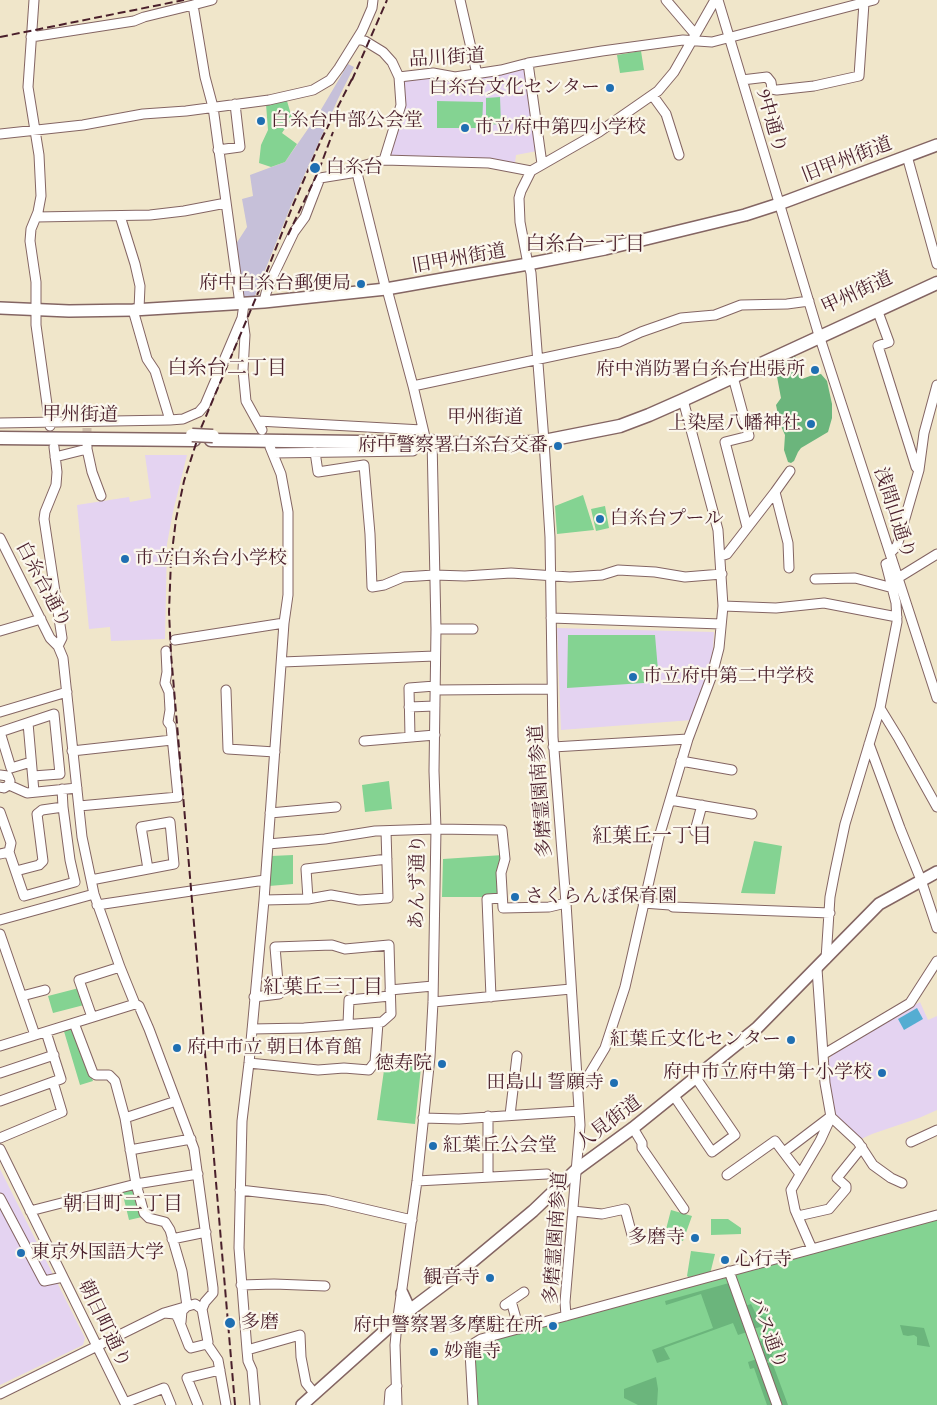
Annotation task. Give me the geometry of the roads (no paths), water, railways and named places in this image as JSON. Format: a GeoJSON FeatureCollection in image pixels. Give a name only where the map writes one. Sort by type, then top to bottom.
{"type":"FeatureCollection","features":[{"type":"Feature","properties":{"kind":"highway","name":"甲州街道"},"geometry":{"type":"LineString","coordinates":[[0,438],[543,439],[620,426],[684,400],[733,377],[937,277]]}},
{"type":"Feature","properties":{"kind":"highway","name":"甲州街道"},"geometry":{"type":"LineString","coordinates":[[543,439],[619,420],[655,407],[819,335],[878,312],[937,284]]}},
{"type":"Feature","properties":{"kind":"highway","name":"甲州街道"},"geometry":{"type":"LineString","coordinates":[[0,432],[193,438]]}},
{"type":"Feature","properties":{"kind":"main road","name":"旧甲州街道"},"geometry":{"type":"LineString","coordinates":[[0,308],[69,311],[136,310],[242,304],[386,290],[605,249],[745,215],[937,145]]}},
{"type":"Feature","properties":{"kind":"main road","name":"人見街道"},"geometry":{"type":"LineString","coordinates":[[302,1405],[398,1319],[534,1211],[577,1169],[633,1128],[758,1028],[879,904],[937,872]]}},
{"type":"Feature","properties":{"kind":"main road"},"geometry":{"type":"LineString","coordinates":[[402,1293],[408,1306],[414,1307]]}},
{"type":"Feature","properties":{"kind":"street"},"geometry":{"type":"LineString","coordinates":[[34,0],[28,87],[40,167],[41,196],[31,229],[30,241],[36,282],[36,325],[49,424]]}},
{"type":"Feature","properties":{"kind":"street"},"geometry":{"type":"LineString","coordinates":[[31,37],[134,21],[144,16],[212,0]]}},
{"type":"Feature","properties":{"kind":"street"},"geometry":{"type":"LineString","coordinates":[[0,134],[83,125],[143,114],[186,111],[290,97],[306,93],[322,86],[332,77],[357,39],[372,8],[373,0]]}},
{"type":"Feature","properties":{"kind":"street"},"geometry":{"type":"LineString","coordinates":[[460,0],[477,74]]}},
{"type":"Feature","properties":{"kind":"street"},"geometry":{"type":"LineString","coordinates":[[666,0],[694,37]]}},
{"type":"Feature","properties":{"kind":"street"},"geometry":{"type":"LineString","coordinates":[[264,302],[266,293],[294,232],[305,217],[320,178],[351,173],[358,167],[384,160],[489,163],[531,171],[599,132],[653,96],[674,72],[717,0]]}},
{"type":"Feature","properties":{"kind":"street","name":"9中通り"},"geometry":{"type":"LineString","coordinates":[[717,0],[819,335]]}},
{"type":"Feature","properties":{"kind":"street"},"geometry":{"type":"LineString","coordinates":[[836,0],[838,10]]}},
{"type":"Feature","properties":{"kind":"street","name":"品川街道"},"geometry":{"type":"LineString","coordinates":[[357,39],[365,41],[383,52],[392,62],[399,77],[434,73],[455,77],[501,70],[528,63],[694,37],[712,42],[874,0]]}},
{"type":"Feature","properties":{"kind":"street"},"geometry":{"type":"LineString","coordinates":[[742,80],[768,77],[772,89],[777,90],[814,86],[859,76],[864,3]]}},
{"type":"Feature","properties":{"kind":"street"},"geometry":{"type":"LineString","coordinates":[[193,5],[212,107],[242,304],[245,335],[244,370],[246,401],[260,425],[426,438]]}},
{"type":"Feature","properties":{"kind":"street"},"geometry":{"type":"LineString","coordinates":[[528,63],[542,164]]}},
{"type":"Feature","properties":{"kind":"street"},"geometry":{"type":"LineString","coordinates":[[384,160],[400,105],[399,77]]}},
{"type":"Feature","properties":{"kind":"street"},"geometry":{"type":"LineString","coordinates":[[653,96],[666,114],[679,155]]}},
{"type":"Feature","properties":{"kind":"street"},"geometry":{"type":"LineString","coordinates":[[218,150],[240,147],[235,104]]}},
{"type":"Feature","properties":{"kind":"street"},"geometry":{"type":"LineString","coordinates":[[907,156],[937,264]]}},
{"type":"Feature","properties":{"kind":"street","name":"あんず通り"},"geometry":{"type":"LineString","coordinates":[[356,169],[426,438],[436,629],[436,829],[433,1002],[430,1057],[417,1181],[395,1345],[397,1405]]}},
{"type":"Feature","properties":{"kind":"street","name":"多磨霊園南参道"},"geometry":{"type":"LineString","coordinates":[[531,171],[521,191],[519,213],[531,273],[550,537],[553,747],[566,903],[580,1125],[565,1302],[566,1316]]}},
{"type":"Feature","properties":{"kind":"street"},"geometry":{"type":"LineString","coordinates":[[36,217],[150,215],[184,211],[226,202]]}},
{"type":"Feature","properties":{"kind":"street"},"geometry":{"type":"LineString","coordinates":[[120,216],[140,286],[136,310],[147,359],[154,371],[170,420]]}},
{"type":"Feature","properties":{"kind":"street"},"geometry":{"type":"LineString","coordinates":[[413,386],[619,342],[641,332],[682,318],[715,315],[741,305],[787,304],[809,301]]}},
{"type":"Feature","properties":{"kind":"street"},"geometry":{"type":"LineString","coordinates":[[878,312],[888,342],[878,346],[916,467],[919,470]]}},
{"type":"Feature","properties":{"kind":"street"},"geometry":{"type":"LineString","coordinates":[[0,423],[87,425],[183,419],[199,412],[205,405],[242,318]]}},
{"type":"Feature","properties":{"kind":"street","name":"浅間山通り"},"geometry":{"type":"LineString","coordinates":[[819,335],[937,698]]}},
{"type":"Feature","properties":{"kind":"street"},"geometry":{"type":"LineString","coordinates":[[733,377],[748,436],[725,442],[747,527]]}},
{"type":"Feature","properties":{"kind":"street"},"geometry":{"type":"LineString","coordinates":[[826,959],[830,897],[835,871],[846,824],[880,708],[897,617],[893,588],[886,564],[897,546],[919,470],[924,433],[937,387]]}},
{"type":"Feature","properties":{"kind":"street"},"geometry":{"type":"LineString","coordinates":[[577,1088],[584,1083],[605,1048],[625,987],[643,903],[670,800],[688,740],[712,675],[719,648],[723,606],[718,530],[684,400]]}},
{"type":"Feature","properties":{"kind":"street"},"geometry":{"type":"LineString","coordinates":[[255,1405],[252,1370],[248,1361],[239,1248],[240,1190],[243,1108],[250,1063],[284,623],[288,595],[288,512],[282,474],[272,450],[315,452],[413,451],[426,438]]}},
{"type":"Feature","properties":{"kind":"street"},"geometry":{"type":"LineString","coordinates":[[101,496],[92,472],[87,446],[54,452],[56,485],[44,519],[62,638],[58,646],[63,658],[84,850],[97,905],[120,967],[135,1004],[139,1006],[142,1013],[191,1139],[198,1174],[213,1293],[195,1306],[182,1311],[181,1322]]}},
{"type":"Feature","properties":{"kind":"street"},"geometry":{"type":"LineString","coordinates":[[315,452],[318,472],[364,465],[372,587],[384,586],[403,577],[434,575],[465,576],[511,573],[570,577],[602,575],[618,570],[655,572],[685,577],[722,574]]}},
{"type":"Feature","properties":{"kind":"street"},"geometry":{"type":"LineString","coordinates":[[721,556],[727,554],[776,492],[790,471]]}},
{"type":"Feature","properties":{"kind":"street"},"geometry":{"type":"LineString","coordinates":[[776,492],[788,543],[789,568]]}},
{"type":"Feature","properties":{"kind":"street","name":"白糸台通り"},"geometry":{"type":"LineString","coordinates":[[0,538],[50,638],[58,646]]}},
{"type":"Feature","properties":{"kind":"street"},"geometry":{"type":"LineString","coordinates":[[898,578],[937,554]]}},
{"type":"Feature","properties":{"kind":"street"},"geometry":{"type":"LineString","coordinates":[[815,579],[855,578],[893,588]]}},
{"type":"Feature","properties":{"kind":"street"},"geometry":{"type":"LineString","coordinates":[[723,606],[776,608],[824,603],[897,617]]}},
{"type":"Feature","properties":{"kind":"street"},"geometry":{"type":"LineString","coordinates":[[551,618],[721,624]]}},
{"type":"Feature","properties":{"kind":"street"},"geometry":{"type":"LineString","coordinates":[[0,631],[41,619]]}},
{"type":"Feature","properties":{"kind":"street"},"geometry":{"type":"LineString","coordinates":[[176,640],[284,623]]}},
{"type":"Feature","properties":{"kind":"street"},"geometry":{"type":"LineString","coordinates":[[436,629],[473,629]]}},
{"type":"Feature","properties":{"kind":"street"},"geometry":{"type":"LineString","coordinates":[[79,806],[178,797],[171,726],[168,722],[170,710],[165,683],[167,672],[166,651]]}},
{"type":"Feature","properties":{"kind":"street"},"geometry":{"type":"LineString","coordinates":[[282,662],[435,656]]}},
{"type":"Feature","properties":{"kind":"street"},"geometry":{"type":"LineString","coordinates":[[410,737],[408,688],[552,689]]}},
{"type":"Feature","properties":{"kind":"street"},"geometry":{"type":"LineString","coordinates":[[226,690],[228,749],[275,752]]}},
{"type":"Feature","properties":{"kind":"street"},"geometry":{"type":"LineString","coordinates":[[0,712],[66,692]]}},
{"type":"Feature","properties":{"kind":"street"},"geometry":{"type":"LineString","coordinates":[[409,707],[435,706]]}},
{"type":"Feature","properties":{"kind":"street"},"geometry":{"type":"LineString","coordinates":[[880,708],[937,807]]}},
{"type":"Feature","properties":{"kind":"street"},"geometry":{"type":"LineString","coordinates":[[32,762],[11,768],[0,732],[54,714],[60,774],[33,776]]}},
{"type":"Feature","properties":{"kind":"street"},"geometry":{"type":"LineString","coordinates":[[28,723],[34,792]]}},
{"type":"Feature","properties":{"kind":"street"},"geometry":{"type":"LineString","coordinates":[[364,741],[435,735]]}},
{"type":"Feature","properties":{"kind":"street"},"geometry":{"type":"LineString","coordinates":[[72,751],[172,740]]}},
{"type":"Feature","properties":{"kind":"street"},"geometry":{"type":"LineString","coordinates":[[553,747],[688,740]]}},
{"type":"Feature","properties":{"kind":"street"},"geometry":{"type":"LineString","coordinates":[[869,744],[921,880],[937,928]]}},
{"type":"Feature","properties":{"kind":"street"},"geometry":{"type":"LineString","coordinates":[[682,761],[732,770]]}},
{"type":"Feature","properties":{"kind":"street"},"geometry":{"type":"LineString","coordinates":[[0,775],[8,776],[10,781],[4,786]]}},
{"type":"Feature","properties":{"kind":"street"},"geometry":{"type":"LineString","coordinates":[[4,786],[20,791],[34,792],[77,788]]}},
{"type":"Feature","properties":{"kind":"street"},"geometry":{"type":"LineString","coordinates":[[0,812],[11,843],[4,853],[16,871],[24,896],[75,882],[70,860],[62,789]]}},
{"type":"Feature","properties":{"kind":"street"},"geometry":{"type":"LineString","coordinates":[[670,800],[752,814]]}},
{"type":"Feature","properties":{"kind":"street"},"geometry":{"type":"LineString","coordinates":[[695,831],[702,805]]}},
{"type":"Feature","properties":{"kind":"street"},"geometry":{"type":"LineString","coordinates":[[16,871],[39,865],[42,861],[39,812],[63,807]]}},
{"type":"Feature","properties":{"kind":"street"},"geometry":{"type":"LineString","coordinates":[[270,813],[336,807]]}},
{"type":"Feature","properties":{"kind":"street"},"geometry":{"type":"LineString","coordinates":[[91,880],[174,864],[170,822],[141,827],[148,869]]}},
{"type":"Feature","properties":{"kind":"street"},"geometry":{"type":"LineString","coordinates":[[268,844],[325,839],[375,830],[502,830],[505,859],[501,873],[503,908],[549,907],[566,903]]}},
{"type":"Feature","properties":{"kind":"street"},"geometry":{"type":"LineString","coordinates":[[264,900],[331,895],[360,900],[388,898],[386,831]]}},
{"type":"Feature","properties":{"kind":"street"},"geometry":{"type":"LineString","coordinates":[[308,898],[306,869],[387,859]]}},
{"type":"Feature","properties":{"kind":"street"},"geometry":{"type":"LineString","coordinates":[[97,905],[265,880]]}},
{"type":"Feature","properties":{"kind":"street"},"geometry":{"type":"LineString","coordinates":[[0,920],[94,894]]}},
{"type":"Feature","properties":{"kind":"street"},"geometry":{"type":"LineString","coordinates":[[491,997],[487,898],[502,898]]}},
{"type":"Feature","properties":{"kind":"street"},"geometry":{"type":"LineString","coordinates":[[643,903],[670,905],[673,907],[830,913]]}},
{"type":"Feature","properties":{"kind":"street"},"geometry":{"type":"LineString","coordinates":[[0,934],[36,1035]]}},
{"type":"Feature","properties":{"kind":"street"},"geometry":{"type":"LineString","coordinates":[[252,1029],[304,1028],[382,1022],[391,1014],[389,945],[345,949],[332,945],[275,947],[279,994],[254,997]]}},
{"type":"Feature","properties":{"kind":"street"},"geometry":{"type":"LineString","coordinates":[[258,961],[276,959]]}},
{"type":"Feature","properties":{"kind":"street"},"geometry":{"type":"LineString","coordinates":[[824,1054],[910,1003],[937,960]]}},
{"type":"Feature","properties":{"kind":"street"},"geometry":{"type":"LineString","coordinates":[[92,1018],[79,980],[120,967]]}},
{"type":"Feature","properties":{"kind":"street"},"geometry":{"type":"LineString","coordinates":[[812,1249],[798,1216],[791,1190],[824,1134],[831,1117],[825,1083],[817,969]]}},
{"type":"Feature","properties":{"kind":"street"},"geometry":{"type":"LineString","coordinates":[[348,1024],[349,1000],[433,986]]}},
{"type":"Feature","properties":{"kind":"street"},"geometry":{"type":"LineString","coordinates":[[433,1002],[571,989]]}},
{"type":"Feature","properties":{"kind":"street"},"geometry":{"type":"LineString","coordinates":[[22,996],[45,990]]}},
{"type":"Feature","properties":{"kind":"street"},"geometry":{"type":"LineString","coordinates":[[0,1046],[135,1004]]}},
{"type":"Feature","properties":{"kind":"street"},"geometry":{"type":"LineString","coordinates":[[74,1023],[93,1073],[96,1075],[109,1075],[115,1081],[125,1118],[136,1184],[144,1213],[149,1218],[165,1222],[208,1342],[207,1344],[218,1360],[226,1405]]}},
{"type":"Feature","properties":{"kind":"street"},"geometry":{"type":"LineString","coordinates":[[250,1063],[318,1070],[344,1068],[369,1070],[375,1062],[378,1023]]}},
{"type":"Feature","properties":{"kind":"street"},"geometry":{"type":"LineString","coordinates":[[0,1102],[61,1079],[46,1032]]}},
{"type":"Feature","properties":{"kind":"street"},"geometry":{"type":"LineString","coordinates":[[0,1073],[54,1054]]}},
{"type":"Feature","properties":{"kind":"street"},"geometry":{"type":"LineString","coordinates":[[510,1115],[517,1056]]}},
{"type":"Feature","properties":{"kind":"street"},"geometry":{"type":"LineString","coordinates":[[674,1096],[712,1152],[735,1135],[696,1078]]}},
{"type":"Feature","properties":{"kind":"street"},"geometry":{"type":"LineString","coordinates":[[0,1138],[62,1112],[52,1082]]}},
{"type":"Feature","properties":{"kind":"street"},"geometry":{"type":"LineString","coordinates":[[125,1118],[176,1102]]}},
{"type":"Feature","properties":{"kind":"street"},"geometry":{"type":"LineString","coordinates":[[423,1118],[459,1119],[579,1111]]}},
{"type":"Feature","properties":{"kind":"street"},"geometry":{"type":"LineString","coordinates":[[488,1116],[488,1178]]}},
{"type":"Feature","properties":{"kind":"street"},"geometry":{"type":"LineString","coordinates":[[831,1117],[862,1147],[873,1164],[890,1178],[902,1183]]}},
{"type":"Feature","properties":{"kind":"street"},"geometry":{"type":"LineString","coordinates":[[784,1152],[831,1117]]}},
{"type":"Feature","properties":{"kind":"street"},"geometry":{"type":"LineString","coordinates":[[633,1128],[642,1143],[642,1148],[684,1209]]}},
{"type":"Feature","properties":{"kind":"street"},"geometry":{"type":"LineString","coordinates":[[910,1142],[937,1130]]}},
{"type":"Feature","properties":{"kind":"street"},"geometry":{"type":"LineString","coordinates":[[130,1150],[191,1139]]}},
{"type":"Feature","properties":{"kind":"street"},"geometry":{"type":"LineString","coordinates":[[727,1175],[775,1141],[800,1174]]}},
{"type":"Feature","properties":{"kind":"street"},"geometry":{"type":"LineString","coordinates":[[798,1216],[829,1209],[846,1189],[846,1186],[837,1178],[862,1147]]}},
{"type":"Feature","properties":{"kind":"street","name":"朝日町通り"},"geometry":{"type":"LineString","coordinates":[[0,1150],[125,1404]]}},
{"type":"Feature","properties":{"kind":"street"},"geometry":{"type":"LineString","coordinates":[[30,1211],[136,1184],[198,1174]]}},
{"type":"Feature","properties":{"kind":"street"},"geometry":{"type":"LineString","coordinates":[[417,1181],[547,1174]]}},
{"type":"Feature","properties":{"kind":"street"},"geometry":{"type":"LineString","coordinates":[[240,1190],[331,1201],[412,1220]]}},
{"type":"Feature","properties":{"kind":"street"},"geometry":{"type":"LineString","coordinates":[[0,1198],[44,1282],[63,1277]]}},
{"type":"Feature","properties":{"kind":"street"},"geometry":{"type":"LineString","coordinates":[[573,1211],[602,1214],[625,1209],[632,1235]]}},
{"type":"Feature","properties":{"kind":"street"},"geometry":{"type":"LineString","coordinates":[[473,1405],[470,1352],[473,1344],[481,1339],[937,1215]]}},
{"type":"Feature","properties":{"kind":"street"},"geometry":{"type":"LineString","coordinates":[[172,1239],[206,1232]]}},
{"type":"Feature","properties":{"kind":"street","name":"バス通り"},"geometry":{"type":"LineString","coordinates":[[729,1271],[777,1405]]}},
{"type":"Feature","properties":{"kind":"street"},"geometry":{"type":"LineString","coordinates":[[242,1285],[325,1286]]}},
{"type":"Feature","properties":{"kind":"street"},"geometry":{"type":"LineString","coordinates":[[519,1329],[508,1303],[524,1292]]}},
{"type":"Feature","properties":{"kind":"street"},"geometry":{"type":"LineString","coordinates":[[0,1394],[164,1313],[195,1306]]}},
{"type":"Feature","properties":{"kind":"street"},"geometry":{"type":"LineString","coordinates":[[164,1313],[175,1314],[181,1322],[189,1346],[192,1348],[207,1344]]}},
{"type":"Feature","properties":{"kind":"street"},"geometry":{"type":"LineString","coordinates":[[247,1350],[300,1335],[306,1383],[314,1393]]}},
{"type":"Feature","properties":{"kind":"street"},"geometry":{"type":"LineString","coordinates":[[198,1405],[187,1378],[220,1370]]}},
{"type":"Feature","properties":{"kind":"street"},"geometry":{"type":"LineString","coordinates":[[389,1405],[390,1392],[397,1386]]}},
{"type":"Feature","properties":{"kind":"street"},"geometry":{"type":"LineString","coordinates":[[125,1404],[164,1388],[171,1405]]}},
{"type":"Feature","properties":{"kind":"water"},"geometry":{"type":"Polygon","coordinates":[[[917,1008],[923,1019],[904,1030],[898,1019],[917,1008]]]}},
{"type":"Feature","properties":{"kind":"tunnel"},"geometry":{"type":"LineString","coordinates":[[87,428],[87,442]]}},
{"type":"Feature","properties":{"kind":"railway"},"geometry":{"type":"LineString","coordinates":[[0,37],[184,0]]}},
{"type":"Feature","properties":{"kind":"railway"},"geometry":{"type":"LineString","coordinates":[[352,80],[387,0]]}},
{"type":"Feature","properties":{"kind":"railway"},"geometry":{"type":"LineString","coordinates":[[235,1405],[171,654],[169,612],[171,560],[176,519],[184,481],[201,428],[322,138],[354,75]]}},
{"type":"Feature","properties":{"kind":"railway"},"geometry":{"type":"LineString","coordinates":[[288,235],[319,170],[333,132]]}},
{"type":"Feature","properties":{"kind":"place","name":"白糸台文化センター"},"geometry":{"type":"Point","coordinates":[610,88]}},
{"type":"Feature","properties":{"kind":"place","name":"白糸台中部公会堂"},"geometry":{"type":"Point","coordinates":[261,121]}},
{"type":"Feature","properties":{"kind":"place","name":"市立府中第四小学校"},"geometry":{"type":"Point","coordinates":[465,128]}},
{"type":"Feature","properties":{"kind":"place","name":"白糸台"},"geometry":{"type":"Point","coordinates":[315,168]}},
{"type":"Feature","properties":{"kind":"place","name":"府中白糸台郵便局"},"geometry":{"type":"Point","coordinates":[361,284]}},
{"type":"Feature","properties":{"kind":"place","name":"府中消防署白糸台出張所"},"geometry":{"type":"Point","coordinates":[815,370]}},
{"type":"Feature","properties":{"kind":"place","name":"上染屋八幡神社"},"geometry":{"type":"Point","coordinates":[811,424]}},
{"type":"Feature","properties":{"kind":"place","name":"府中警察署白糸台交番"},"geometry":{"type":"Point","coordinates":[558,446]}},
{"type":"Feature","properties":{"kind":"place","name":"白糸台プール"},"geometry":{"type":"Point","coordinates":[600,519]}},
{"type":"Feature","properties":{"kind":"place","name":"市立白糸台小学校"},"geometry":{"type":"Point","coordinates":[125,559]}},
{"type":"Feature","properties":{"kind":"place","name":"市立府中第二中学校"},"geometry":{"type":"Point","coordinates":[633,677]}},
{"type":"Feature","properties":{"kind":"place","name":"さくらんぼ保育園"},"geometry":{"type":"Point","coordinates":[515,897]}},
{"type":"Feature","properties":{"kind":"place","name":"紅葉丘文化センター"},"geometry":{"type":"Point","coordinates":[791,1040]}},
{"type":"Feature","properties":{"kind":"place","name":"府中市立 朝日体育館"},"geometry":{"type":"Point","coordinates":[177,1048]}},
{"type":"Feature","properties":{"kind":"place","name":"徳寿院"},"geometry":{"type":"Point","coordinates":[442,1064]}},
{"type":"Feature","properties":{"kind":"place","name":"府中市立府中第十小学校"},"geometry":{"type":"Point","coordinates":[882,1073]}},
{"type":"Feature","properties":{"kind":"place","name":"田島山 誓願寺"},"geometry":{"type":"Point","coordinates":[614,1083]}},
{"type":"Feature","properties":{"kind":"place","name":"紅葉丘公会堂"},"geometry":{"type":"Point","coordinates":[433,1146]}},
{"type":"Feature","properties":{"kind":"place","name":"多磨寺"},"geometry":{"type":"Point","coordinates":[695,1238]}},
{"type":"Feature","properties":{"kind":"place","name":"東京外国語大学"},"geometry":{"type":"Point","coordinates":[21,1253]}},
{"type":"Feature","properties":{"kind":"place","name":"心行寺"},"geometry":{"type":"Point","coordinates":[725,1260]}},
{"type":"Feature","properties":{"kind":"place","name":"観音寺"},"geometry":{"type":"Point","coordinates":[490,1278]}},
{"type":"Feature","properties":{"kind":"place","name":"多磨"},"geometry":{"type":"Point","coordinates":[230,1323]}},
{"type":"Feature","properties":{"kind":"place","name":"府中警察署多摩駐在所"},"geometry":{"type":"Point","coordinates":[553,1326]}},
{"type":"Feature","properties":{"kind":"place","name":"妙龍寺"},"geometry":{"type":"Point","coordinates":[434,1352]}},
{"type":"Feature","properties":{"kind":"district","name":"白糸台一丁目"},"geometry":{"type":"Point","coordinates":[585,245]}},
{"type":"Feature","properties":{"kind":"district","name":"白糸台二丁目"},"geometry":{"type":"Point","coordinates":[227,369]}},
{"type":"Feature","properties":{"kind":"district","name":"紅葉丘一丁目"},"geometry":{"type":"Point","coordinates":[652,837]}},
{"type":"Feature","properties":{"kind":"district","name":"紅葉丘三丁目"},"geometry":{"type":"Point","coordinates":[323,988]}},
{"type":"Feature","properties":{"kind":"district","name":"朝日町二丁目"},"geometry":{"type":"Point","coordinates":[123,1205]}}]}
